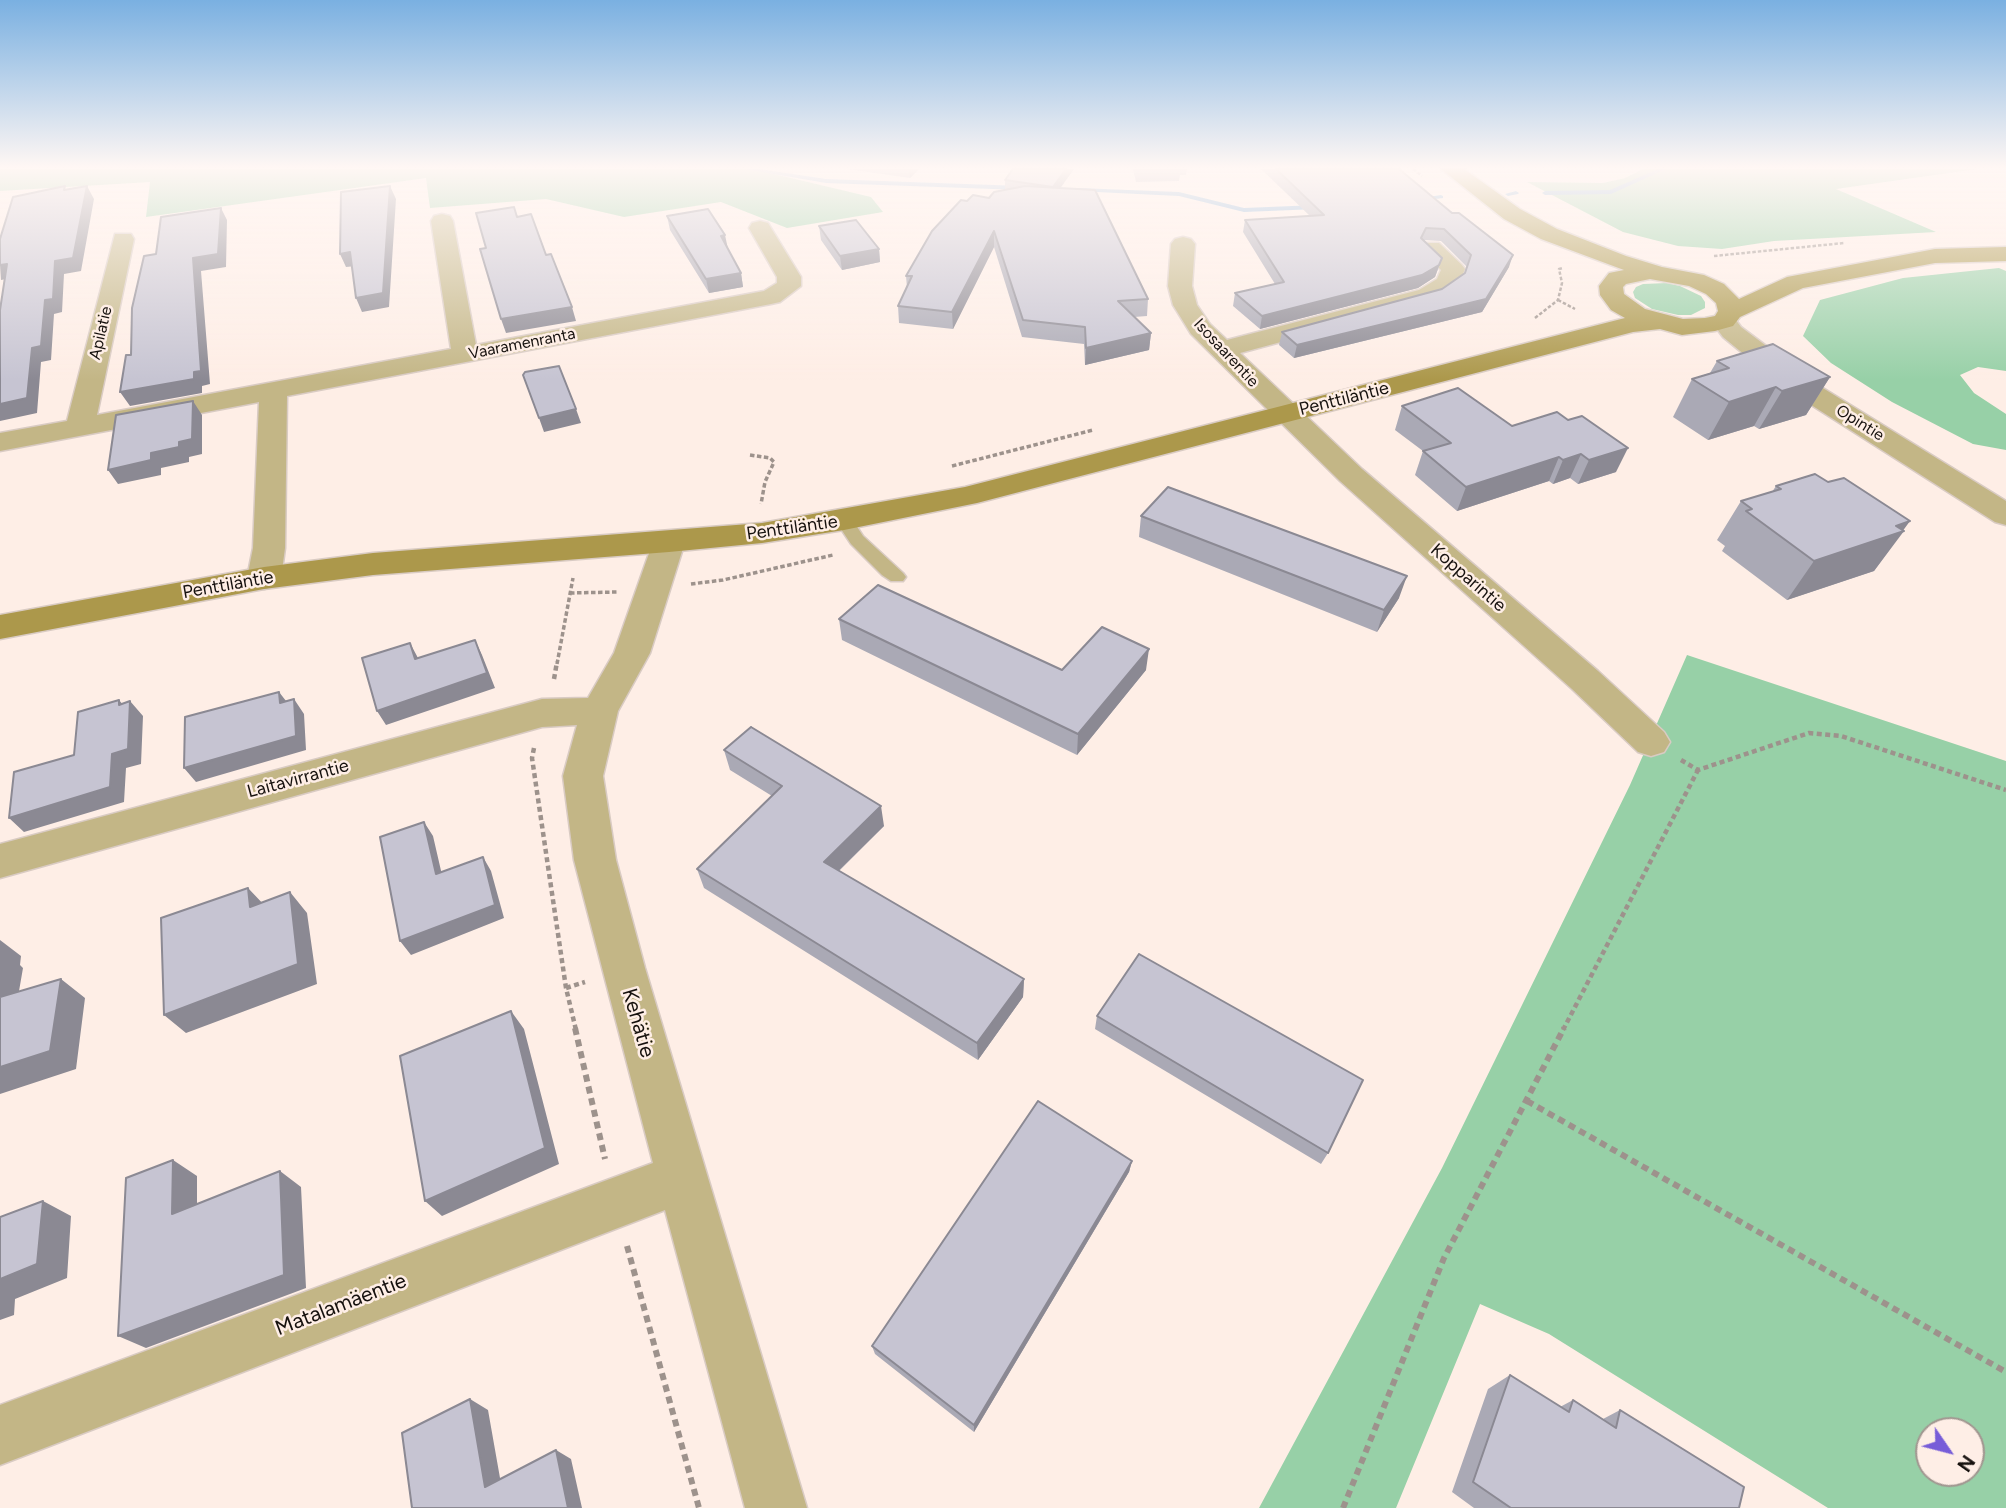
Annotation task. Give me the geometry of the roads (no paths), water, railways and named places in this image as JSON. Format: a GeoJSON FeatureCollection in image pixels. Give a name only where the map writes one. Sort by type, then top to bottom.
{"type":"FeatureCollection","features":[{"type":"Feature","properties":{"kind":"street","name":"Apilatie"},"geometry":{"type":"LineString","coordinates":[[80,427],[123,239]]}},
{"type":"Feature","properties":{"kind":"street"},"geometry":{"type":"LineString","coordinates":[[445,239],[466,355]]}},
{"type":"Feature","properties":{"kind":"street","name":"Vaaramenranta"},"geometry":{"type":"LineString","coordinates":[[0,442],[771,297],[789,286],[789,277],[767,239]]}},
{"type":"Feature","properties":{"kind":"street"},"geometry":{"type":"LineString","coordinates":[[1536,239],[1596,271],[1620,305],[1656,322],[1682,327],[1706,326],[1796,282]]}},
{"type":"Feature","properties":{"kind":"street"},"geometry":{"type":"LineString","coordinates":[[1563,239],[1618,261],[1683,277],[1715,289],[1728,300],[1728,316]]}},
{"type":"Feature","properties":{"kind":"street","name":"Isosaarentie"},"geometry":{"type":"LineString","coordinates":[[1183,244],[1180,286],[1185,305],[1200,329],[1285,413]]}},
{"type":"Feature","properties":{"kind":"street"},"geometry":{"type":"LineString","coordinates":[[1221,350],[1428,295],[1447,283],[1453,269],[1431,248]]}},
{"type":"Feature","properties":{"kind":"street"},"geometry":{"type":"LineString","coordinates":[[1611,290],[1618,278],[1632,274],[1751,282],[1796,282],[1935,256],[2006,254]]}},
{"type":"Feature","properties":{"kind":"street","name":"Penttiläntie"},"geometry":{"type":"LineString","coordinates":[[1567,339],[1611,290]]}},
{"type":"Feature","properties":{"kind":"street","name":"Opintie"},"geometry":{"type":"LineString","coordinates":[[1728,316],[1732,332],[1760,354],[1770,367],[2006,515]]}},
{"type":"Feature","properties":{"kind":"street","name":"Penttiläntie"},"geometry":{"type":"LineString","coordinates":[[0,627],[264,578],[386,563],[669,542],[763,513],[844,520],[966,496],[1507,358],[1567,339],[1633,324],[1656,322]]}},
{"type":"Feature","properties":{"kind":"street"},"geometry":{"type":"LineString","coordinates":[[1682,327],[1747,359],[1770,367]]}},
{"type":"Feature","properties":{"kind":"street"},"geometry":{"type":"LineString","coordinates":[[264,578],[269,548],[273,391]]}},
{"type":"Feature","properties":{"kind":"street","name":"Kopparintie"},"geometry":{"type":"LineString","coordinates":[[1285,413],[1651,742]]}},
{"type":"Feature","properties":{"kind":"street","name":"Kehätie"},"geometry":{"type":"LineString","coordinates":[[669,542],[632,653],[599,711],[583,776],[595,860],[776,1508]]}},
{"type":"Feature","properties":{"kind":"street","name":"Laitavirrantie"},"geometry":{"type":"LineString","coordinates":[[0,861],[542,713],[599,711]]}},
{"type":"Feature","properties":{"kind":"street","name":"Matalamäentie"},"geometry":{"type":"LineString","coordinates":[[0,1435],[682,1178]]}},
{"type":"Feature","properties":{"kind":"lane"},"geometry":{"type":"LineString","coordinates":[[844,520],[856,540],[897,577]]}}]}
